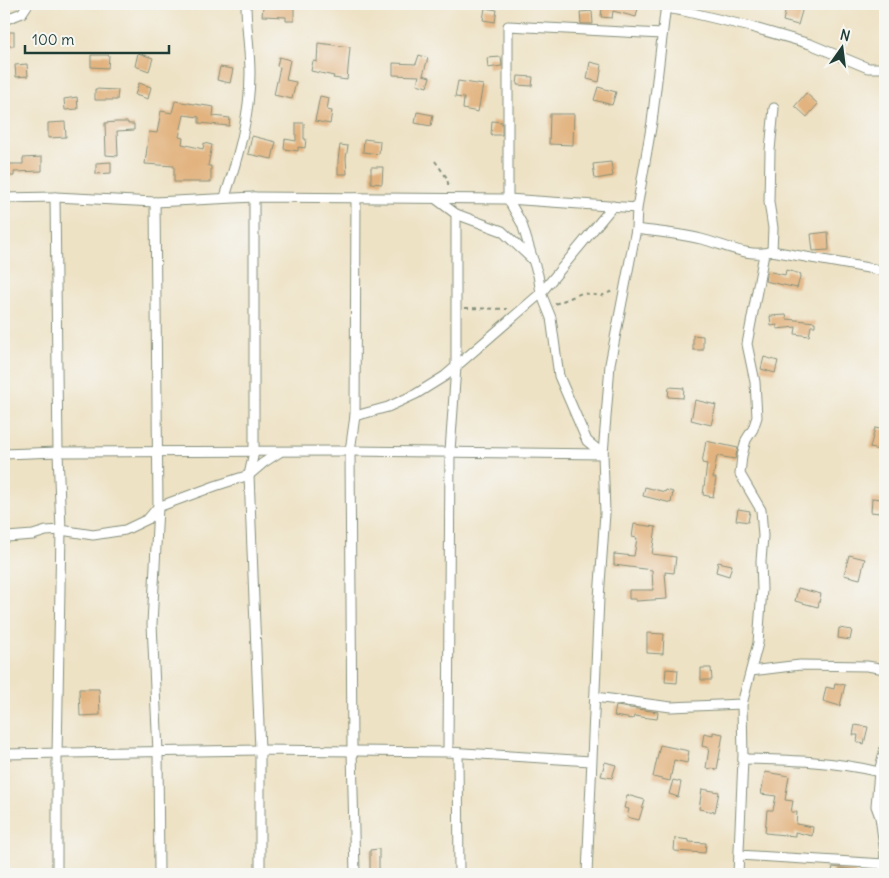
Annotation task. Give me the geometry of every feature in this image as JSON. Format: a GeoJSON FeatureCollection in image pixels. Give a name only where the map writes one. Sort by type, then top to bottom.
{"type":"FeatureCollection","features":[{"type":"Feature","properties":{"kind":"street"},"geometry":{"type":"LineString","coordinates":[[4,20],[22,12],[28,4]]}},
{"type":"Feature","properties":{"kind":"street"},"geometry":{"type":"LineString","coordinates":[[226,197],[239,155],[246,116],[250,73],[246,4]]}},
{"type":"Feature","properties":{"kind":"street"},"geometry":{"type":"LineString","coordinates":[[587,874],[599,598],[605,513],[603,454],[610,364],[636,229],[637,208],[652,122],[665,6],[810,44],[868,68],[885,68]]}},
{"type":"Feature","properties":{"kind":"street"},"geometry":{"type":"LineString","coordinates":[[603,454],[587,441],[559,376],[551,318],[541,293],[538,275],[522,224],[508,199],[508,26],[662,34]]}},
{"type":"Feature","properties":{"kind":"street"},"geometry":{"type":"LineString","coordinates":[[738,874],[743,759],[742,704],[758,643],[762,588],[760,561],[764,536],[761,510],[740,474],[746,440],[753,429],[757,417],[755,382],[747,344],[772,228],[769,202],[770,150],[774,108]]}},
{"type":"Feature","properties":{"kind":"street"},"geometry":{"type":"LineString","coordinates":[[4,198],[55,196],[154,202],[226,197],[508,199],[637,208]]}},
{"type":"Feature","properties":{"kind":"street"},"geometry":{"type":"LineString","coordinates":[[55,196],[58,452],[61,530],[57,874]]}},
{"type":"Feature","properties":{"kind":"street"},"geometry":{"type":"LineString","coordinates":[[254,197],[254,452],[249,475],[260,750],[260,874]]}},
{"type":"Feature","properties":{"kind":"street"},"geometry":{"type":"LineString","coordinates":[[355,874],[352,751],[350,451],[355,416],[356,198]]}},
{"type":"Feature","properties":{"kind":"street"},"geometry":{"type":"LineString","coordinates":[[436,199],[456,214],[502,231],[533,260]]}},
{"type":"Feature","properties":{"kind":"street"},"geometry":{"type":"LineString","coordinates":[[154,202],[158,507],[152,624],[158,752],[159,874]]}},
{"type":"Feature","properties":{"kind":"street"},"geometry":{"type":"LineString","coordinates":[[355,416],[388,407],[416,394],[456,367],[541,293],[613,206]]}},
{"type":"Feature","properties":{"kind":"street"},"geometry":{"type":"LineString","coordinates":[[448,752],[450,451],[456,367],[456,214]]}},
{"type":"Feature","properties":{"kind":"street"},"geometry":{"type":"LineString","coordinates":[[636,229],[701,239],[739,250],[768,252],[885,271]]}},
{"type":"Feature","properties":{"kind":"street"},"geometry":{"type":"LineString","coordinates":[[4,454],[58,452],[350,451],[603,454]]}},
{"type":"Feature","properties":{"kind":"street"},"geometry":{"type":"LineString","coordinates":[[4,539],[46,531],[61,530],[93,535],[125,530],[148,519],[158,507],[249,475],[280,452]]}},
{"type":"Feature","properties":{"kind":"street"},"geometry":{"type":"LineString","coordinates":[[751,671],[800,665],[867,666],[885,669]]}},
{"type":"Feature","properties":{"kind":"street"},"geometry":{"type":"LineString","coordinates":[[595,697],[671,707],[742,704]]}},
{"type":"Feature","properties":{"kind":"street"},"geometry":{"type":"LineString","coordinates":[[883,874],[885,853],[881,824],[876,806],[885,748]]}},
{"type":"Feature","properties":{"kind":"street"},"geometry":{"type":"LineString","coordinates":[[4,754],[57,755],[260,750],[448,752],[591,761]]}},
{"type":"Feature","properties":{"kind":"street"},"geometry":{"type":"LineString","coordinates":[[458,753],[459,874]]}},
{"type":"Feature","properties":{"kind":"street"},"geometry":{"type":"LineString","coordinates":[[743,759],[791,760],[880,772]]}},
{"type":"Feature","properties":{"kind":"street"},"geometry":{"type":"LineString","coordinates":[[739,855],[884,864]]}},
{"type":"Feature","properties":{"kind":"path"},"geometry":{"type":"LineString","coordinates":[[435,161],[447,178],[451,199]]}},
{"type":"Feature","properties":{"kind":"path"},"geometry":{"type":"LineString","coordinates":[[546,308],[582,293],[601,296],[624,287]]}},
{"type":"Feature","properties":{"kind":"path"},"geometry":{"type":"LineString","coordinates":[[456,308],[522,310]]}},
{"type":"Feature","properties":{"kind":"building"},"geometry":{"type":"Polygon","coordinates":[[[268,4],[294,4],[294,21],[286,21],[286,17],[262,16],[263,7],[267,7],[268,4]]]}},
{"type":"Feature","properties":{"kind":"building"},"geometry":{"type":"Polygon","coordinates":[[[596,4],[639,4],[636,17],[613,11],[612,18],[601,17],[602,8],[596,7],[596,4]]]}},
{"type":"Feature","properties":{"kind":"building"},"geometry":{"type":"Polygon","coordinates":[[[787,4],[804,4],[798,25],[783,21],[787,4]]]}},
{"type":"Feature","properties":{"kind":"building"},"geometry":{"type":"Polygon","coordinates":[[[485,8],[497,10],[495,22],[483,20],[485,8]]]}},
{"type":"Feature","properties":{"kind":"building"},"geometry":{"type":"Polygon","coordinates":[[[592,11],[593,24],[581,24],[580,12],[592,11]]]}},
{"type":"Feature","properties":{"kind":"building"},"geometry":{"type":"Polygon","coordinates":[[[4,32],[14,32],[14,46],[4,46],[4,32]]]}},
{"type":"Feature","properties":{"kind":"building"},"geometry":{"type":"Polygon","coordinates":[[[318,43],[350,47],[347,80],[311,71],[313,61],[317,62],[318,43]]]}},
{"type":"Feature","properties":{"kind":"building"},"geometry":{"type":"Polygon","coordinates":[[[138,53],[153,58],[149,71],[135,66],[138,53]]]}},
{"type":"Feature","properties":{"kind":"building"},"geometry":{"type":"Polygon","coordinates":[[[91,55],[109,55],[108,68],[91,67],[91,55]]]}},
{"type":"Feature","properties":{"kind":"building"},"geometry":{"type":"Polygon","coordinates":[[[419,55],[428,58],[423,75],[430,77],[427,87],[417,84],[419,76],[393,75],[393,63],[416,64],[419,55]]]}},
{"type":"Feature","properties":{"kind":"building"},"geometry":{"type":"Polygon","coordinates":[[[279,57],[290,60],[286,80],[296,82],[292,99],[274,95],[280,67],[277,66],[279,57]]]}},
{"type":"Feature","properties":{"kind":"building"},"geometry":{"type":"Polygon","coordinates":[[[501,57],[502,66],[488,68],[487,58],[501,57]]]}},
{"type":"Feature","properties":{"kind":"building"},"geometry":{"type":"Polygon","coordinates":[[[590,62],[602,65],[599,82],[587,79],[590,62]]]}},
{"type":"Feature","properties":{"kind":"building"},"geometry":{"type":"Polygon","coordinates":[[[27,64],[28,76],[16,77],[15,65],[27,64]]]}},
{"type":"Feature","properties":{"kind":"building"},"geometry":{"type":"Polygon","coordinates":[[[220,67],[233,69],[230,83],[217,80],[220,67]]]}},
{"type":"Feature","properties":{"kind":"building"},"geometry":{"type":"Polygon","coordinates":[[[518,76],[533,77],[532,86],[517,85],[518,76]]]}},
{"type":"Feature","properties":{"kind":"building"},"geometry":{"type":"Polygon","coordinates":[[[458,81],[483,85],[478,112],[463,109],[464,98],[455,97],[458,81]]]}},
{"type":"Feature","properties":{"kind":"building"},"geometry":{"type":"Polygon","coordinates":[[[139,83],[151,87],[148,99],[135,95],[139,83]]]}},
{"type":"Feature","properties":{"kind":"building"},"geometry":{"type":"Polygon","coordinates":[[[598,87],[616,92],[612,105],[594,100],[598,87]]]}},
{"type":"Feature","properties":{"kind":"building"},"geometry":{"type":"Polygon","coordinates":[[[95,89],[118,90],[117,100],[95,100],[95,89]]]}},
{"type":"Feature","properties":{"kind":"building"},"geometry":{"type":"Polygon","coordinates":[[[806,93],[818,104],[807,117],[795,106],[806,93]]]}},
{"type":"Feature","properties":{"kind":"building"},"geometry":{"type":"Polygon","coordinates":[[[320,96],[329,98],[327,110],[332,111],[330,124],[315,121],[320,96]]]}},
{"type":"Feature","properties":{"kind":"building"},"geometry":{"type":"Polygon","coordinates":[[[77,97],[78,109],[65,110],[64,99],[77,97]]]}},
{"type":"Feature","properties":{"kind":"building"},"geometry":{"type":"Polygon","coordinates":[[[175,101],[214,107],[213,116],[230,118],[229,126],[199,123],[199,117],[184,115],[179,137],[183,138],[182,144],[203,149],[204,143],[212,145],[208,166],[211,166],[211,182],[174,182],[174,166],[145,164],[149,132],[157,133],[161,111],[172,113],[175,101]]]}},
{"type":"Feature","properties":{"kind":"building"},"geometry":{"type":"Polygon","coordinates":[[[417,112],[433,115],[431,126],[415,123],[417,112]]]}},
{"type":"Feature","properties":{"kind":"building"},"geometry":{"type":"Polygon","coordinates":[[[550,114],[574,114],[573,145],[549,144],[550,114]]]}},
{"type":"Feature","properties":{"kind":"building"},"geometry":{"type":"Polygon","coordinates":[[[492,121],[502,122],[502,135],[491,135],[492,121]]]}},
{"type":"Feature","properties":{"kind":"building"},"geometry":{"type":"Polygon","coordinates":[[[65,122],[66,137],[48,138],[48,123],[65,122]]]}},
{"type":"Feature","properties":{"kind":"building"},"geometry":{"type":"Polygon","coordinates":[[[105,123],[134,124],[134,130],[117,131],[118,156],[106,155],[105,123]]]}},
{"type":"Feature","properties":{"kind":"building"},"geometry":{"type":"Polygon","coordinates":[[[296,123],[304,123],[305,148],[298,147],[298,151],[284,149],[285,139],[296,141],[296,123]]]}},
{"type":"Feature","properties":{"kind":"building"},"geometry":{"type":"Polygon","coordinates":[[[252,136],[276,142],[272,159],[248,154],[252,136]]]}},
{"type":"Feature","properties":{"kind":"building"},"geometry":{"type":"Polygon","coordinates":[[[364,139],[380,141],[379,154],[363,152],[364,139]]]}},
{"type":"Feature","properties":{"kind":"building"},"geometry":{"type":"Polygon","coordinates":[[[340,145],[348,146],[346,158],[347,174],[338,174],[340,145]]]}},
{"type":"Feature","properties":{"kind":"building"},"geometry":{"type":"Polygon","coordinates":[[[42,157],[42,171],[14,172],[14,176],[4,176],[4,164],[23,164],[23,158],[42,157]]]}},
{"type":"Feature","properties":{"kind":"building"},"geometry":{"type":"Polygon","coordinates":[[[111,162],[111,173],[96,174],[96,163],[111,162]]]}},
{"type":"Feature","properties":{"kind":"building"},"geometry":{"type":"Polygon","coordinates":[[[611,162],[613,176],[595,179],[593,164],[611,162]]]}},
{"type":"Feature","properties":{"kind":"building"},"geometry":{"type":"Polygon","coordinates":[[[371,167],[383,167],[382,184],[371,183],[371,167]]]}},
{"type":"Feature","properties":{"kind":"building"},"geometry":{"type":"Polygon","coordinates":[[[828,232],[829,250],[813,251],[811,234],[828,232]]]}},
{"type":"Feature","properties":{"kind":"building"},"geometry":{"type":"Polygon","coordinates":[[[786,270],[801,274],[797,288],[765,281],[767,271],[785,275],[786,270]]]}},
{"type":"Feature","properties":{"kind":"building"},"geometry":{"type":"Polygon","coordinates":[[[786,315],[787,319],[815,322],[815,326],[811,326],[809,336],[795,334],[796,327],[777,329],[777,325],[771,326],[770,316],[786,315]]]}},
{"type":"Feature","properties":{"kind":"building"},"geometry":{"type":"Polygon","coordinates":[[[693,335],[703,336],[703,350],[693,350],[693,335]]]}},
{"type":"Feature","properties":{"kind":"building"},"geometry":{"type":"Polygon","coordinates":[[[764,357],[778,361],[775,373],[761,369],[764,357]]]}},
{"type":"Feature","properties":{"kind":"building"},"geometry":{"type":"Polygon","coordinates":[[[669,387],[684,388],[683,398],[668,397],[669,387]]]}},
{"type":"Feature","properties":{"kind":"building"},"geometry":{"type":"Polygon","coordinates":[[[695,400],[716,405],[711,425],[691,420],[695,400]]]}},
{"type":"Feature","properties":{"kind":"building"},"geometry":{"type":"Polygon","coordinates":[[[875,428],[885,430],[884,451],[870,448],[875,428]]]}},
{"type":"Feature","properties":{"kind":"building"},"geometry":{"type":"Polygon","coordinates":[[[706,441],[738,448],[735,459],[717,456],[713,478],[716,478],[713,497],[703,495],[707,464],[702,463],[706,441]]]}},
{"type":"Feature","properties":{"kind":"building"},"geometry":{"type":"Polygon","coordinates":[[[645,487],[673,492],[671,503],[643,496],[645,487]]]}},
{"type":"Feature","properties":{"kind":"building"},"geometry":{"type":"Polygon","coordinates":[[[872,498],[882,499],[880,513],[871,512],[872,498]]]}},
{"type":"Feature","properties":{"kind":"building"},"geometry":{"type":"Polygon","coordinates":[[[738,509],[750,511],[748,522],[736,520],[738,509]]]}},
{"type":"Feature","properties":{"kind":"building"},"geometry":{"type":"Polygon","coordinates":[[[634,524],[656,527],[652,554],[676,557],[674,573],[665,572],[667,599],[636,601],[636,599],[629,599],[629,590],[653,590],[652,570],[614,565],[614,554],[634,556],[637,538],[632,537],[634,524]]]}},
{"type":"Feature","properties":{"kind":"building"},"geometry":{"type":"Polygon","coordinates":[[[849,555],[865,559],[860,579],[844,575],[849,555]]]}},
{"type":"Feature","properties":{"kind":"building"},"geometry":{"type":"Polygon","coordinates":[[[718,562],[732,565],[729,576],[716,572],[718,562]]]}},
{"type":"Feature","properties":{"kind":"building"},"geometry":{"type":"Polygon","coordinates":[[[798,588],[821,594],[818,607],[795,601],[798,588]]]}},
{"type":"Feature","properties":{"kind":"building"},"geometry":{"type":"Polygon","coordinates":[[[839,628],[852,630],[850,640],[838,638],[839,628]]]}},
{"type":"Feature","properties":{"kind":"building"},"geometry":{"type":"Polygon","coordinates":[[[647,633],[664,634],[663,654],[647,653],[647,633]]]}},
{"type":"Feature","properties":{"kind":"building"},"geometry":{"type":"Polygon","coordinates":[[[701,668],[711,668],[712,680],[701,680],[701,668]]]}},
{"type":"Feature","properties":{"kind":"building"},"geometry":{"type":"Polygon","coordinates":[[[666,669],[678,670],[677,683],[665,682],[666,669]]]}},
{"type":"Feature","properties":{"kind":"building"},"geometry":{"type":"Polygon","coordinates":[[[835,683],[845,685],[840,706],[823,701],[826,687],[834,689],[835,683]]]}},
{"type":"Feature","properties":{"kind":"building"},"geometry":{"type":"Polygon","coordinates":[[[79,689],[99,689],[100,715],[80,716],[79,689]]]}},
{"type":"Feature","properties":{"kind":"building"},"geometry":{"type":"Polygon","coordinates":[[[616,706],[658,712],[657,719],[634,716],[633,719],[614,716],[616,706]]]}},
{"type":"Feature","properties":{"kind":"building"},"geometry":{"type":"Polygon","coordinates":[[[855,725],[868,727],[864,744],[857,742],[858,735],[853,735],[855,725]]]}},
{"type":"Feature","properties":{"kind":"building"},"geometry":{"type":"Polygon","coordinates":[[[713,732],[723,734],[717,770],[706,768],[709,748],[702,746],[704,733],[713,735],[713,732]]]}},
{"type":"Feature","properties":{"kind":"building"},"geometry":{"type":"Polygon","coordinates":[[[660,745],[689,751],[687,763],[674,760],[670,781],[653,777],[660,745]]]}},
{"type":"Feature","properties":{"kind":"building"},"geometry":{"type":"Polygon","coordinates":[[[605,762],[616,765],[612,778],[601,776],[605,762]]]}},
{"type":"Feature","properties":{"kind":"building"},"geometry":{"type":"Polygon","coordinates":[[[765,772],[789,776],[785,800],[793,801],[791,812],[797,812],[796,824],[813,827],[812,836],[795,832],[795,836],[765,833],[767,810],[773,810],[776,796],[761,794],[765,772]]]}},
{"type":"Feature","properties":{"kind":"building"},"geometry":{"type":"Polygon","coordinates":[[[673,780],[681,782],[678,797],[669,794],[673,780]]]}},
{"type":"Feature","properties":{"kind":"building"},"geometry":{"type":"Polygon","coordinates":[[[702,789],[719,792],[715,812],[699,809],[702,789]]]}},
{"type":"Feature","properties":{"kind":"building"},"geometry":{"type":"Polygon","coordinates":[[[627,795],[645,800],[639,820],[627,817],[629,809],[624,808],[627,795]]]}},
{"type":"Feature","properties":{"kind":"building"},"geometry":{"type":"Polygon","coordinates":[[[675,838],[689,840],[689,842],[706,843],[705,853],[674,851],[675,838]]]}},
{"type":"Feature","properties":{"kind":"building"},"geometry":{"type":"Polygon","coordinates":[[[379,849],[379,871],[370,871],[370,850],[379,849]]]}},
{"type":"Feature","properties":{"kind":"building"},"geometry":{"type":"Polygon","coordinates":[[[833,867],[855,870],[855,874],[831,874],[833,867]]]}}]}
